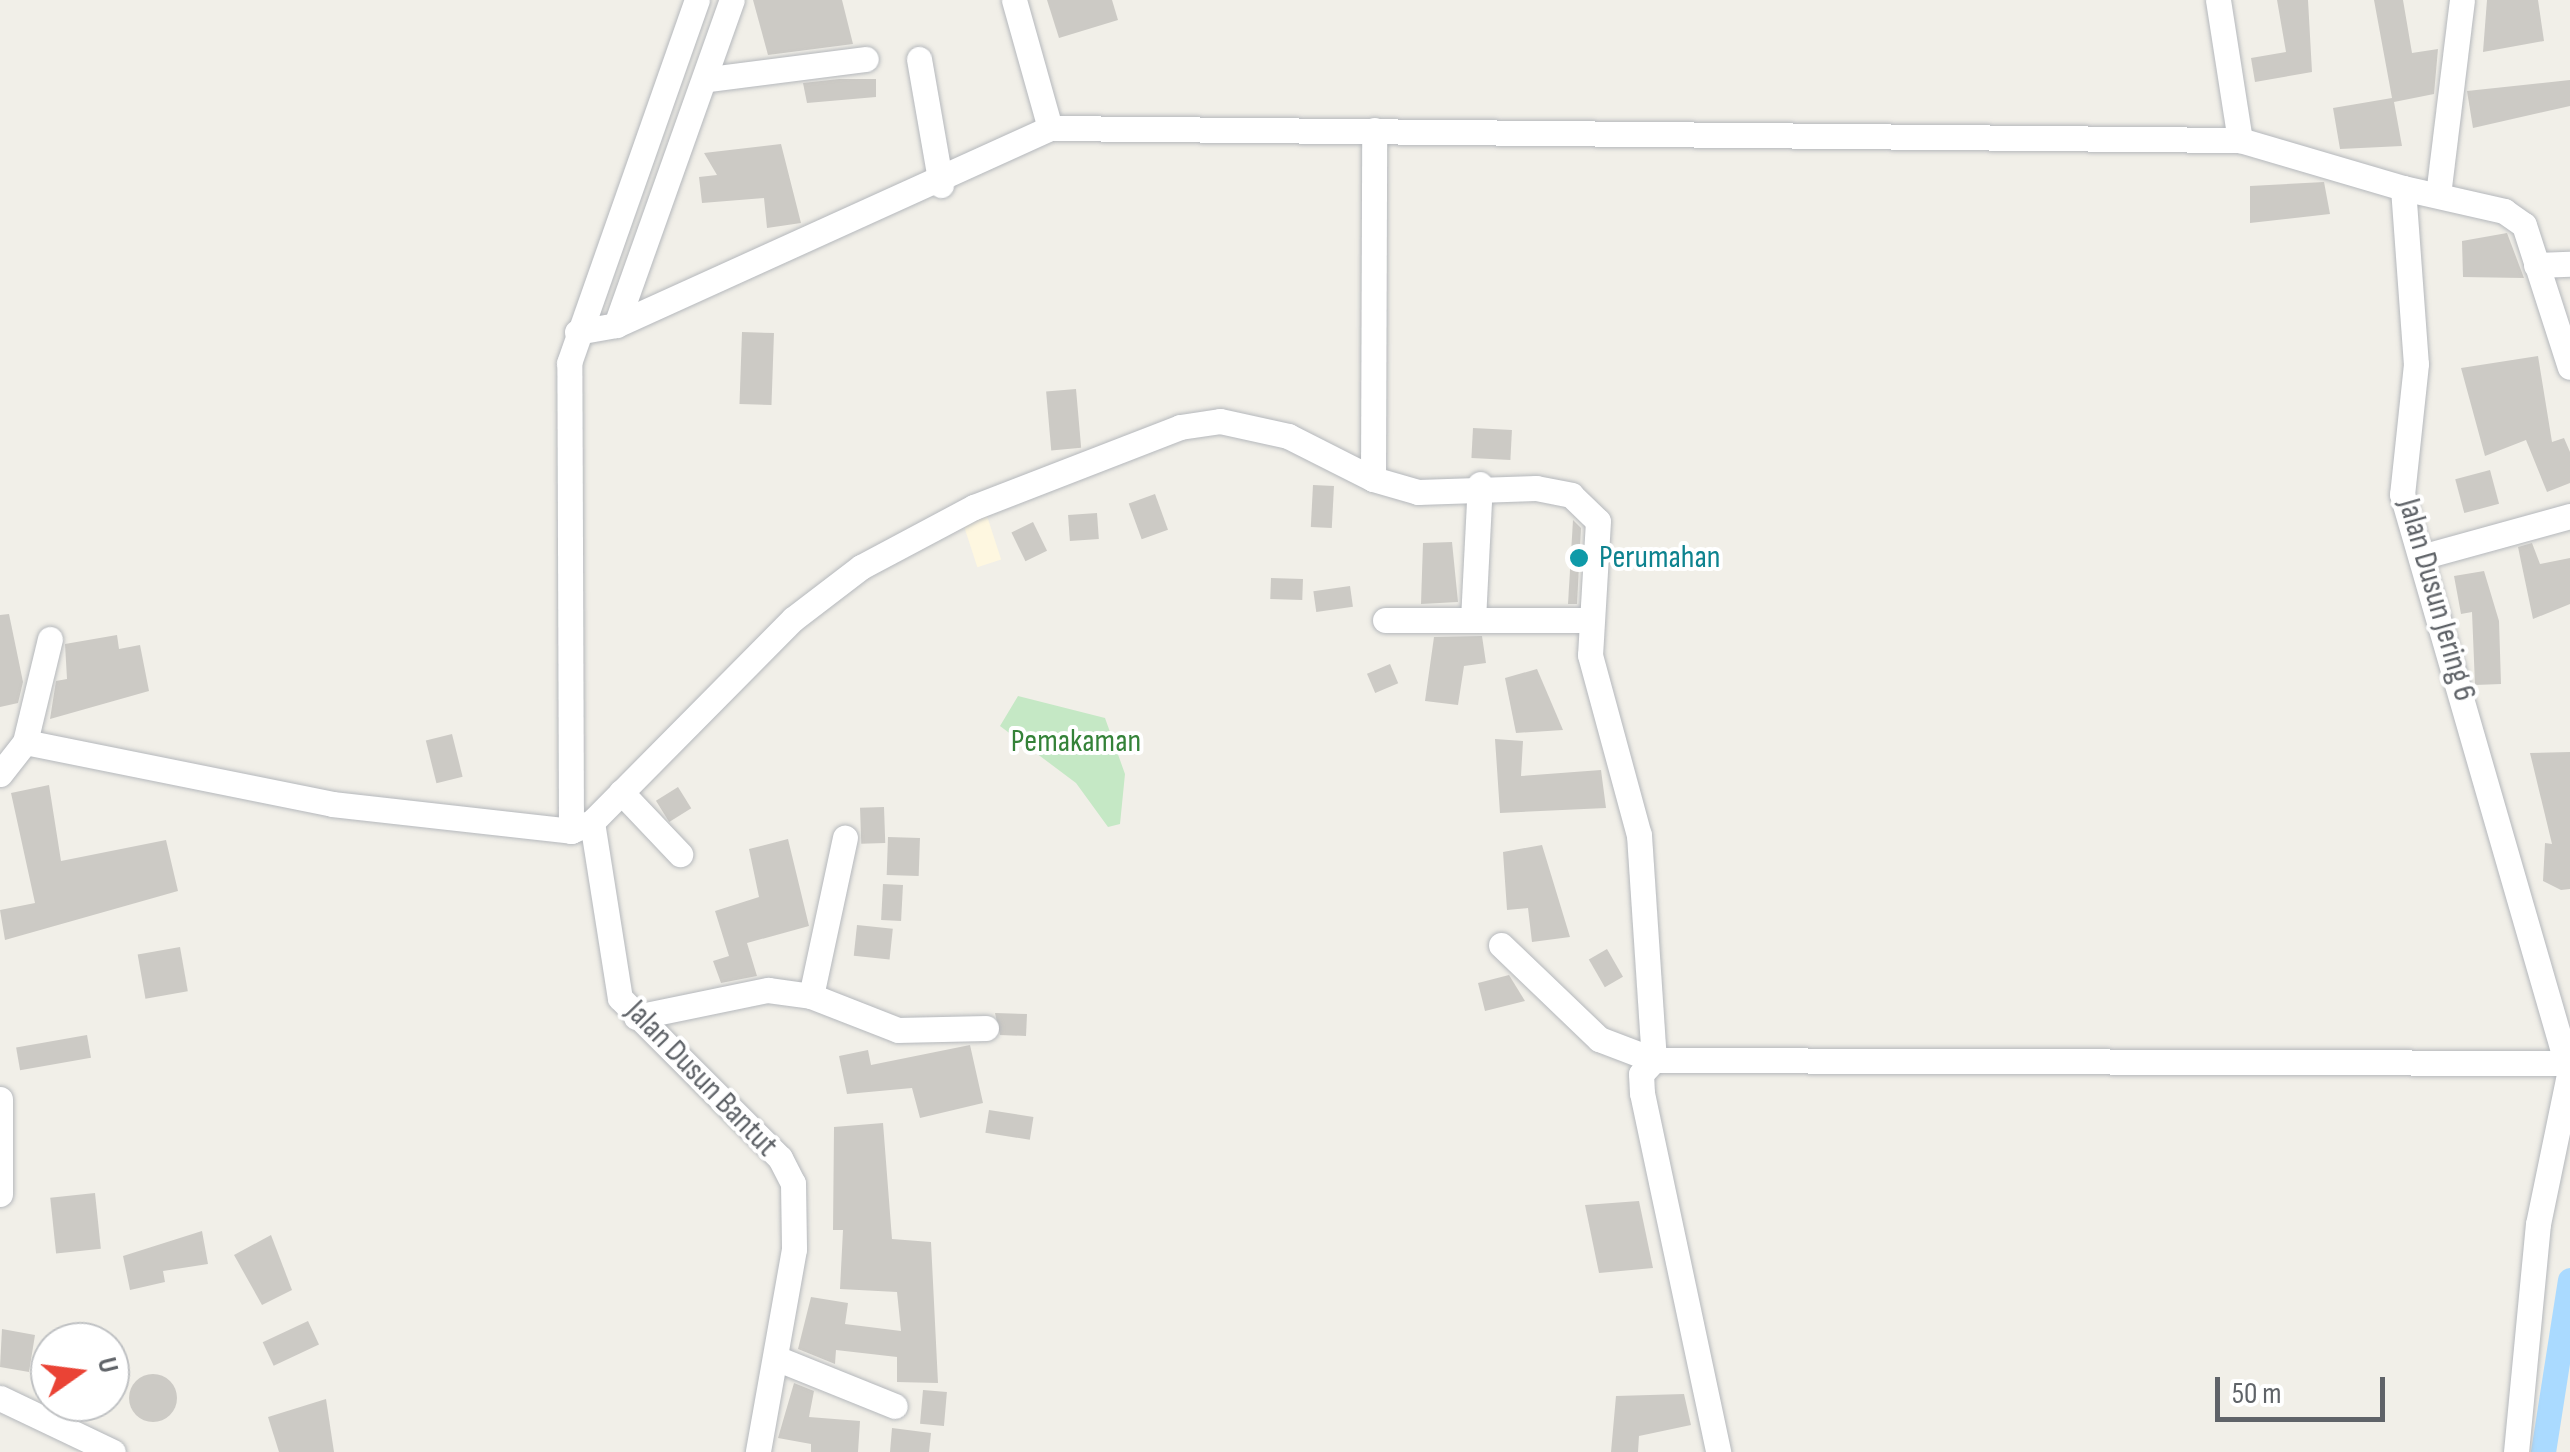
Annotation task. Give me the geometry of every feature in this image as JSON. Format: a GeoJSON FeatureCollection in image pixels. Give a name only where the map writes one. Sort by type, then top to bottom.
{"type":"FeatureCollection","features":[{"type":"Feature","properties":{"kind":"street"},"geometry":{"type":"LineString","coordinates":[[595,329],[697,0]]}},
{"type":"Feature","properties":{"kind":"street"},"geometry":{"type":"LineString","coordinates":[[595,329],[709,79],[732,0]]}},
{"type":"Feature","properties":{"kind":"street"},"geometry":{"type":"LineString","coordinates":[[1014,0],[1050,128]]}},
{"type":"Feature","properties":{"kind":"street"},"geometry":{"type":"LineString","coordinates":[[2218,0],[2240,140]]}},
{"type":"Feature","properties":{"kind":"street"},"geometry":{"type":"LineString","coordinates":[[2438,196],[2462,0]]}},
{"type":"Feature","properties":{"kind":"street"},"geometry":{"type":"LineString","coordinates":[[709,79],[866,59]]}},
{"type":"Feature","properties":{"kind":"street"},"geometry":{"type":"LineString","coordinates":[[919,59],[941,184]]}},
{"type":"Feature","properties":{"kind":"street"},"geometry":{"type":"LineString","coordinates":[[595,329],[941,184],[1050,128],[2240,140],[2514,218],[2536,265],[2570,366]]}},
{"type":"Feature","properties":{"kind":"street"},"geometry":{"type":"LineString","coordinates":[[1373,479],[1374,130]]}},
{"type":"Feature","properties":{"kind":"street","name":"Jalan Dusun Jering 6"},"geometry":{"type":"LineString","coordinates":[[2403,188],[2416,364],[2402,494],[2567,1068]]}},
{"type":"Feature","properties":{"kind":"street"},"geometry":{"type":"LineString","coordinates":[[2536,265],[2570,264]]}},
{"type":"Feature","properties":{"kind":"street","name":"Jalan Dusun Bantut"},"geometry":{"type":"LineString","coordinates":[[595,329],[567,386],[581,826],[616,984],[636,1017],[788,1170],[797,1217],[758,1452]]}},
{"type":"Feature","properties":{"kind":"street"},"geometry":{"type":"LineString","coordinates":[[24,742],[332,804],[581,826],[622,792],[793,619],[861,567],[974,507],[1180,427],[1220,421],[1288,436],[1373,479],[1418,492],[1480,484],[1571,496],[1589,508],[1603,536],[1591,620],[1595,684],[1639,835],[1654,1060],[1642,1074],[1642,1092],[1718,1452]]}},
{"type":"Feature","properties":{"kind":"street"},"geometry":{"type":"LineString","coordinates":[[1472,620],[1480,484]]}},
{"type":"Feature","properties":{"kind":"street"},"geometry":{"type":"LineString","coordinates":[[2421,557],[2570,516]]}},
{"type":"Feature","properties":{"kind":"street"},"geometry":{"type":"LineString","coordinates":[[1385,620],[1591,620]]}},
{"type":"Feature","properties":{"kind":"street"},"geometry":{"type":"LineString","coordinates":[[0,774],[24,742],[50,639]]}},
{"type":"Feature","properties":{"kind":"street"},"geometry":{"type":"LineString","coordinates":[[622,792],[680,854]]}},
{"type":"Feature","properties":{"kind":"street"},"geometry":{"type":"LineString","coordinates":[[811,996],[845,838]]}},
{"type":"Feature","properties":{"kind":"street"},"geometry":{"type":"LineString","coordinates":[[1502,945],[1599,1039],[1654,1060],[2567,1068],[2538,1224],[2516,1452]]}},
{"type":"Feature","properties":{"kind":"street"},"geometry":{"type":"LineString","coordinates":[[636,1017],[768,990],[811,996],[898,1030],[986,1028]]}},
{"type":"Feature","properties":{"kind":"street"},"geometry":{"type":"LineString","coordinates":[[0,1099],[0,1194]]}},
{"type":"Feature","properties":{"kind":"street"},"geometry":{"type":"LineString","coordinates":[[776,1358],[896,1406]]}},
{"type":"Feature","properties":{"kind":"street"},"geometry":{"type":"LineString","coordinates":[[0,1398],[113,1452]]}},
{"type":"Feature","properties":{"kind":"shaded area"},"geometry":{"type":"Polygon","coordinates":[[[986,513],[1001,560],[977,567],[962,521],[986,513]]]}},
{"type":"Feature","properties":{"kind":"green space","name":"Pemakaman"},"geometry":{"type":"Polygon","coordinates":[[[1018,696],[1105,718],[1125,774],[1120,824],[1108,827],[1076,783],[1000,726],[1018,696]]]}},
{"type":"Feature","properties":{"kind":"building"},"geometry":{"type":"Polygon","coordinates":[[[753,0],[842,0],[853,44],[768,55],[753,0]]]}},
{"type":"Feature","properties":{"kind":"building"},"geometry":{"type":"Polygon","coordinates":[[[1047,0],[1112,0],[1118,20],[1059,38],[1047,0]]]}},
{"type":"Feature","properties":{"kind":"building"},"geometry":{"type":"Polygon","coordinates":[[[2277,0],[2308,0],[2312,72],[2255,82],[2251,58],[2286,52],[2277,0]]]}},
{"type":"Feature","properties":{"kind":"building"},"geometry":{"type":"Polygon","coordinates":[[[2374,0],[2403,0],[2412,53],[2438,49],[2434,94],[2394,102],[2402,146],[2340,149],[2333,108],[2392,98],[2374,0]]]}},
{"type":"Feature","properties":{"kind":"building"},"geometry":{"type":"Polygon","coordinates":[[[2487,0],[2538,0],[2544,41],[2483,52],[2487,0]]]}},
{"type":"Feature","properties":{"kind":"building"},"geometry":{"type":"Polygon","coordinates":[[[876,79],[876,97],[807,103],[803,83],[876,79]]]}},
{"type":"Feature","properties":{"kind":"building"},"geometry":{"type":"Polygon","coordinates":[[[2570,80],[2570,106],[2473,128],[2467,91],[2570,80]]]}},
{"type":"Feature","properties":{"kind":"building"},"geometry":{"type":"Polygon","coordinates":[[[781,144],[801,223],[767,228],[764,198],[702,203],[699,177],[717,175],[704,153],[781,144]]]}},
{"type":"Feature","properties":{"kind":"building"},"geometry":{"type":"Polygon","coordinates":[[[2324,182],[2330,214],[2250,223],[2250,186],[2324,182]]]}},
{"type":"Feature","properties":{"kind":"building"},"geometry":{"type":"Polygon","coordinates":[[[2507,233],[2524,278],[2463,277],[2462,241],[2507,233]]]}},
{"type":"Feature","properties":{"kind":"building"},"geometry":{"type":"Polygon","coordinates":[[[742,332],[774,333],[771,405],[739,404],[742,332]]]}},
{"type":"Feature","properties":{"kind":"building"},"geometry":{"type":"Polygon","coordinates":[[[2538,356],[2552,442],[2564,438],[2570,452],[2570,483],[2547,492],[2526,440],[2485,456],[2461,368],[2538,356]]]}},
{"type":"Feature","properties":{"kind":"building"},"geometry":{"type":"Polygon","coordinates":[[[1076,389],[1081,448],[1051,450],[1046,392],[1076,389]]]}},
{"type":"Feature","properties":{"kind":"building"},"geometry":{"type":"Polygon","coordinates":[[[1473,428],[1512,430],[1510,460],[1471,458],[1473,428]]]}},
{"type":"Feature","properties":{"kind":"building"},"geometry":{"type":"Polygon","coordinates":[[[2490,470],[2499,504],[2464,513],[2455,479],[2490,470]]]}},
{"type":"Feature","properties":{"kind":"building"},"geometry":{"type":"Polygon","coordinates":[[[1313,485],[1334,486],[1332,528],[1311,527],[1313,485]]]}},
{"type":"Feature","properties":{"kind":"building"},"geometry":{"type":"Polygon","coordinates":[[[1155,494],[1168,530],[1142,539],[1129,504],[1155,494]]]}},
{"type":"Feature","properties":{"kind":"building"},"geometry":{"type":"Polygon","coordinates":[[[1097,513],[1099,539],[1070,541],[1068,515],[1097,513]]]}},
{"type":"Feature","properties":{"kind":"building"},"geometry":{"type":"Polygon","coordinates":[[[1573,520],[1581,528],[1577,604],[1568,604],[1573,520]]]}},
{"type":"Feature","properties":{"kind":"building"},"geometry":{"type":"Polygon","coordinates":[[[1033,522],[1047,551],[1025,561],[1011,533],[1033,522]]]}},
{"type":"Feature","properties":{"kind":"building"},"geometry":{"type":"Polygon","coordinates":[[[1452,542],[1458,602],[1421,604],[1423,543],[1452,542]]]}},
{"type":"Feature","properties":{"kind":"building"},"geometry":{"type":"Polygon","coordinates":[[[2532,543],[2540,564],[2570,558],[2570,604],[2533,619],[2518,547],[2532,543]]]}},
{"type":"Feature","properties":{"kind":"building"},"geometry":{"type":"Polygon","coordinates":[[[2484,571],[2499,621],[2501,684],[2475,685],[2472,612],[2461,614],[2454,576],[2484,571]]]}},
{"type":"Feature","properties":{"kind":"building"},"geometry":{"type":"Polygon","coordinates":[[[1271,578],[1303,579],[1302,600],[1270,599],[1271,578]]]}},
{"type":"Feature","properties":{"kind":"building"},"geometry":{"type":"Polygon","coordinates":[[[1350,586],[1353,607],[1316,612],[1313,591],[1350,586]]]}},
{"type":"Feature","properties":{"kind":"building"},"geometry":{"type":"Polygon","coordinates":[[[9,614],[23,682],[18,703],[0,707],[0,615],[9,614]]]}},
{"type":"Feature","properties":{"kind":"building"},"geometry":{"type":"Polygon","coordinates":[[[117,635],[119,649],[140,645],[149,691],[50,719],[56,681],[67,679],[65,644],[117,635]]]}},
{"type":"Feature","properties":{"kind":"building"},"geometry":{"type":"Polygon","coordinates":[[[1482,636],[1486,663],[1464,666],[1458,705],[1425,701],[1434,637],[1482,636]]]}},
{"type":"Feature","properties":{"kind":"building"},"geometry":{"type":"Polygon","coordinates":[[[1390,664],[1398,683],[1375,693],[1367,674],[1390,664]]]}},
{"type":"Feature","properties":{"kind":"building"},"geometry":{"type":"Polygon","coordinates":[[[1537,669],[1563,730],[1516,733],[1505,678],[1537,669]]]}},
{"type":"Feature","properties":{"kind":"building"},"geometry":{"type":"Polygon","coordinates":[[[452,734],[463,777],[436,783],[426,741],[452,734]]]}},
{"type":"Feature","properties":{"kind":"building"},"geometry":{"type":"Polygon","coordinates":[[[1495,739],[1523,741],[1521,776],[1601,770],[1606,808],[1500,813],[1495,739]]]}},
{"type":"Feature","properties":{"kind":"building"},"geometry":{"type":"Polygon","coordinates":[[[2570,752],[2570,889],[2561,890],[2543,881],[2545,843],[2552,844],[2530,753],[2570,752]]]}},
{"type":"Feature","properties":{"kind":"building"},"geometry":{"type":"Polygon","coordinates":[[[49,785],[61,861],[166,840],[178,891],[5,940],[0,910],[35,903],[11,793],[49,785]]]}},
{"type":"Feature","properties":{"kind":"building"},"geometry":{"type":"Polygon","coordinates":[[[678,787],[691,808],[669,822],[656,801],[678,787]]]}},
{"type":"Feature","properties":{"kind":"building"},"geometry":{"type":"Polygon","coordinates":[[[884,807],[885,843],[861,844],[860,808],[884,807]]]}},
{"type":"Feature","properties":{"kind":"building"},"geometry":{"type":"Polygon","coordinates":[[[888,837],[920,838],[919,876],[887,875],[888,837]]]}},
{"type":"Feature","properties":{"kind":"building"},"geometry":{"type":"Polygon","coordinates":[[[788,839],[809,926],[747,943],[757,976],[721,983],[713,961],[729,956],[715,911],[759,897],[749,849],[788,839]]]}},
{"type":"Feature","properties":{"kind":"building"},"geometry":{"type":"Polygon","coordinates":[[[1542,845],[1570,937],[1532,942],[1528,908],[1507,910],[1503,852],[1542,845]]]}},
{"type":"Feature","properties":{"kind":"building"},"geometry":{"type":"Polygon","coordinates":[[[883,884],[903,885],[901,921],[881,920],[883,884]]]}},
{"type":"Feature","properties":{"kind":"building"},"geometry":{"type":"Polygon","coordinates":[[[857,925],[893,929],[890,960],[854,956],[857,925]]]}},
{"type":"Feature","properties":{"kind":"building"},"geometry":{"type":"Polygon","coordinates":[[[180,947],[188,991],[145,999],[138,954],[180,947]]]}},
{"type":"Feature","properties":{"kind":"building"},"geometry":{"type":"Polygon","coordinates":[[[1607,949],[1623,977],[1605,987],[1589,959],[1607,949]]]}},
{"type":"Feature","properties":{"kind":"building"},"geometry":{"type":"Polygon","coordinates":[[[1509,975],[1525,1001],[1485,1011],[1478,983],[1509,975]]]}},
{"type":"Feature","properties":{"kind":"building"},"geometry":{"type":"Polygon","coordinates":[[[995,1013],[1027,1014],[1026,1036],[1000,1035],[995,1013]]]}},
{"type":"Feature","properties":{"kind":"building"},"geometry":{"type":"Polygon","coordinates":[[[87,1035],[91,1058],[20,1070],[16,1048],[87,1035]]]}},
{"type":"Feature","properties":{"kind":"building"},"geometry":{"type":"Polygon","coordinates":[[[970,1045],[983,1103],[920,1118],[912,1088],[847,1094],[839,1056],[868,1050],[871,1065],[970,1045]]]}},
{"type":"Feature","properties":{"kind":"building"},"geometry":{"type":"Polygon","coordinates":[[[989,1110],[1033,1117],[1030,1140],[985,1133],[989,1110]]]}},
{"type":"Feature","properties":{"kind":"building"},"geometry":{"type":"Polygon","coordinates":[[[883,1123],[892,1239],[931,1242],[938,1383],[897,1382],[897,1357],[836,1350],[835,1364],[798,1349],[811,1297],[848,1303],[845,1324],[901,1331],[897,1292],[840,1289],[843,1230],[833,1230],[834,1127],[883,1123]]]}},
{"type":"Feature","properties":{"kind":"building"},"geometry":{"type":"Polygon","coordinates":[[[95,1193],[101,1249],[56,1253],[50,1198],[95,1193]]]}},
{"type":"Feature","properties":{"kind":"building"},"geometry":{"type":"Polygon","coordinates":[[[1639,1201],[1653,1268],[1599,1273],[1585,1205],[1639,1201]]]}},
{"type":"Feature","properties":{"kind":"building"},"geometry":{"type":"Polygon","coordinates":[[[202,1231],[208,1264],[163,1271],[165,1282],[130,1290],[123,1256],[202,1231]]]}},
{"type":"Feature","properties":{"kind":"building"},"geometry":{"type":"Polygon","coordinates":[[[271,1235],[292,1290],[262,1305],[234,1255],[271,1235]]]}},
{"type":"Feature","properties":{"kind":"building"},"geometry":{"type":"Polygon","coordinates":[[[308,1321],[319,1345],[274,1366],[263,1342],[308,1321]]]}},
{"type":"Feature","properties":{"kind":"building"},"geometry":{"type":"Polygon","coordinates":[[[2,1329],[30,1334],[29,1372],[0,1367],[2,1329]]]}},
{"type":"Feature","properties":{"kind":"building"},"geometry":{"type":"Polygon","coordinates":[[[144,1376],[162,1376],[175,1389],[175,1407],[162,1420],[144,1420],[131,1407],[131,1389],[144,1376]]]}},
{"type":"Feature","properties":{"kind":"building"},"geometry":{"type":"Polygon","coordinates":[[[794,1383],[814,1391],[809,1417],[860,1421],[858,1452],[811,1452],[811,1444],[778,1438],[794,1383]]]}},
{"type":"Feature","properties":{"kind":"building"},"geometry":{"type":"Polygon","coordinates":[[[923,1390],[947,1392],[944,1426],[920,1424],[923,1390]]]}},
{"type":"Feature","properties":{"kind":"building"},"geometry":{"type":"Polygon","coordinates":[[[1684,1394],[1691,1425],[1639,1436],[1638,1452],[1611,1452],[1616,1396],[1684,1394]]]}},
{"type":"Feature","properties":{"kind":"building"},"geometry":{"type":"Polygon","coordinates":[[[326,1399],[334,1452],[279,1452],[268,1417],[326,1399]]]}},
{"type":"Feature","properties":{"kind":"building"},"geometry":{"type":"Polygon","coordinates":[[[892,1428],[931,1433],[929,1452],[890,1452],[892,1428]]]}},
{"type":"Feature","properties":{"kind":"waterway"},"geometry":{"type":"LineString","coordinates":[[2543,1452],[2570,1280]]}},
{"type":"Feature","properties":{"kind":"place","name":"Perumahan"},"geometry":{"type":"Point","coordinates":[1579,558]}}]}
